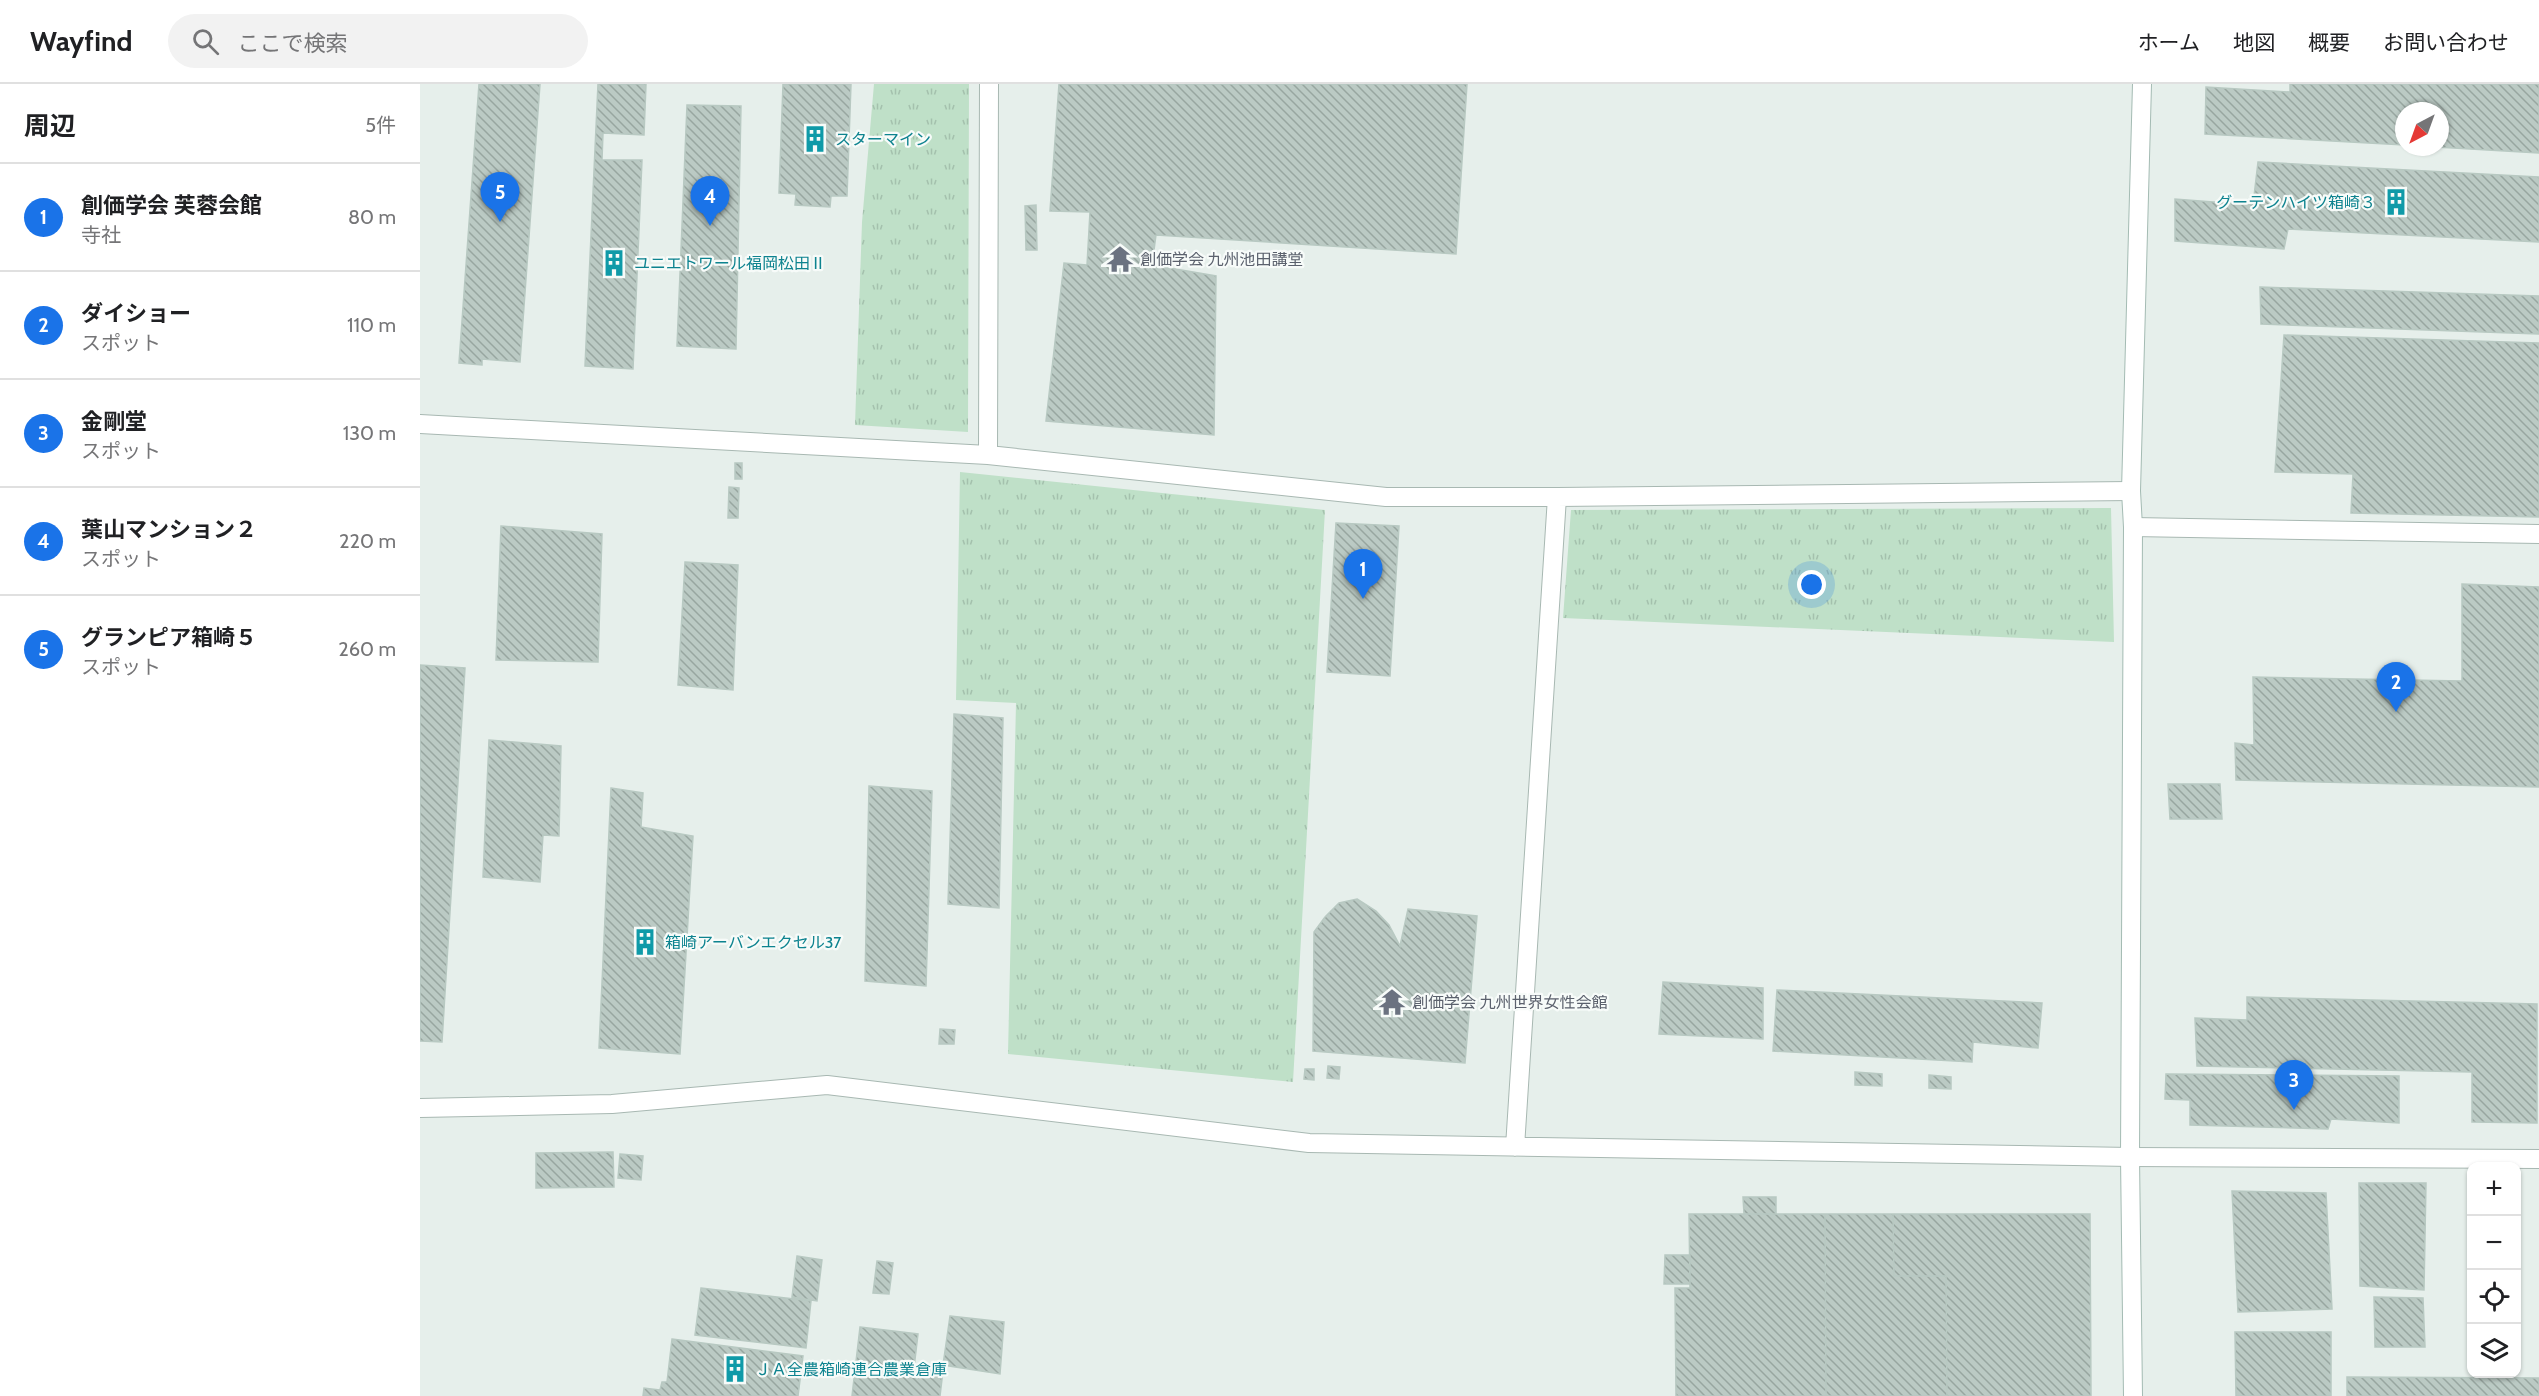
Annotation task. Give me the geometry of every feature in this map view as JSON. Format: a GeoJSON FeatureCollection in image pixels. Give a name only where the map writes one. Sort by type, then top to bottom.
{"type":"FeatureCollection","features":[{"type":"Feature","properties":{"kind":"street"},"geometry":{"type":"LineString","coordinates":[[988,455],[989,84]]}},
{"type":"Feature","properties":{"kind":"street"},"geometry":{"type":"LineString","coordinates":[[2133,1396],[2130,1157],[2133,527],[2131,491],[2142,84]]}},
{"type":"Feature","properties":{"kind":"street"},"geometry":{"type":"LineString","coordinates":[[420,424],[988,455],[1386,497],[2131,491]]}},
{"type":"Feature","properties":{"kind":"street"},"geometry":{"type":"LineString","coordinates":[[1515,1146],[1557,497]]}},
{"type":"Feature","properties":{"kind":"street"},"geometry":{"type":"LineString","coordinates":[[2133,527],[2539,534]]}},
{"type":"Feature","properties":{"kind":"street"},"geometry":{"type":"LineString","coordinates":[[420,1108],[612,1104],[827,1085],[1309,1143],[2130,1157],[2539,1159]]}},
{"type":"Feature","properties":{"kind":"green space"},"geometry":{"type":"Polygon","coordinates":[[[874,84],[969,84],[968,432],[855,425],[862,222],[874,84]]]}},
{"type":"Feature","properties":{"kind":"green space"},"geometry":{"type":"Polygon","coordinates":[[[960,472],[1325,510],[1293,1082],[1008,1054],[1016,703],[956,700],[960,472]]]}},
{"type":"Feature","properties":{"kind":"green space"},"geometry":{"type":"Polygon","coordinates":[[[2111,508],[2114,642],[1563,618],[1571,510],[2111,508]]]}},
{"type":"Feature","properties":{"kind":"building"},"geometry":{"type":"Polygon","coordinates":[[[479,84],[540,84],[520,362],[482,359],[482,365],[459,363],[479,84]]]}},
{"type":"Feature","properties":{"kind":"building","name":"ユニエトワール福岡松田Ⅱ"},"geometry":{"type":"Polygon","coordinates":[[[598,84],[646,84],[644,135],[603,133],[602,160],[642,160],[633,369],[585,366],[598,84]]]}},
{"type":"Feature","properties":{"kind":"building","name":"スターマイン"},"geometry":{"type":"Polygon","coordinates":[[[783,84],[851,84],[847,196],[831,196],[830,207],[795,205],[796,194],[779,193],[783,84]]]}},
{"type":"Feature","properties":{"kind":"building","name":"創価学会 九州池田講堂"},"geometry":{"type":"Polygon","coordinates":[[[1059,84],[1467,84],[1456,254],[1156,235],[1152,265],[1216,276],[1214,435],[1046,421],[1064,263],[1087,265],[1090,212],[1050,211],[1059,84]]]}},
{"type":"Feature","properties":{"kind":"building"},"geometry":{"type":"Polygon","coordinates":[[[2290,84],[2539,84],[2539,153],[2449,148],[2449,102],[2395,102],[2395,145],[2205,134],[2206,87],[2290,92],[2290,84]]]}},
{"type":"Feature","properties":{"kind":"building"},"geometry":{"type":"Polygon","coordinates":[[[687,105],[741,106],[736,349],[677,346],[687,105]]]}},
{"type":"Feature","properties":{"kind":"building","name":"グーテンハイツ箱崎３"},"geometry":{"type":"Polygon","coordinates":[[[2258,162],[2539,177],[2539,242],[2288,229],[2284,249],[2175,241],[2175,199],[2253,205],[2258,162]]]}},
{"type":"Feature","properties":{"kind":"building"},"geometry":{"type":"Polygon","coordinates":[[[1036,205],[1037,250],[1026,250],[1025,206],[1036,205]]]}},
{"type":"Feature","properties":{"kind":"building"},"geometry":{"type":"Polygon","coordinates":[[[2260,287],[2539,296],[2539,334],[2261,324],[2260,287]]]}},
{"type":"Feature","properties":{"kind":"building"},"geometry":{"type":"Polygon","coordinates":[[[2284,335],[2539,343],[2539,517],[2351,513],[2353,474],[2275,472],[2284,335]]]}},
{"type":"Feature","properties":{"kind":"building"},"geometry":{"type":"Polygon","coordinates":[[[735,463],[742,463],[742,479],[735,479],[735,463]]]}},
{"type":"Feature","properties":{"kind":"building"},"geometry":{"type":"Polygon","coordinates":[[[729,487],[739,488],[738,518],[728,518],[729,487]]]}},
{"type":"Feature","properties":{"kind":"building"},"geometry":{"type":"Polygon","coordinates":[[[1336,523],[1399,526],[1390,676],[1327,672],[1336,523]]]}},
{"type":"Feature","properties":{"kind":"building"},"geometry":{"type":"Polygon","coordinates":[[[501,526],[602,534],[598,662],[496,660],[501,526]]]}},
{"type":"Feature","properties":{"kind":"building"},"geometry":{"type":"Polygon","coordinates":[[[685,562],[738,565],[733,690],[678,685],[685,562]]]}},
{"type":"Feature","properties":{"kind":"building"},"geometry":{"type":"Polygon","coordinates":[[[2462,584],[2539,587],[2539,787],[2236,780],[2235,743],[2254,745],[2253,677],[2462,681],[2462,584]]]}},
{"type":"Feature","properties":{"kind":"building"},"geometry":{"type":"Polygon","coordinates":[[[420,665],[465,668],[442,1042],[420,1041],[420,665]]]}},
{"type":"Feature","properties":{"kind":"building"},"geometry":{"type":"Polygon","coordinates":[[[954,714],[1003,718],[999,908],[948,904],[954,714]]]}},
{"type":"Feature","properties":{"kind":"building"},"geometry":{"type":"Polygon","coordinates":[[[489,740],[561,746],[559,836],[543,835],[540,882],[483,877],[489,740]]]}},
{"type":"Feature","properties":{"kind":"building"},"geometry":{"type":"Polygon","coordinates":[[[2168,784],[2220,784],[2222,819],[2170,819],[2168,784]]]}},
{"type":"Feature","properties":{"kind":"building"},"geometry":{"type":"Polygon","coordinates":[[[869,786],[932,791],[926,986],[865,981],[869,786]]]}},
{"type":"Feature","properties":{"kind":"building","name":"箱崎アーバンエクセル37"},"geometry":{"type":"Polygon","coordinates":[[[611,788],[643,793],[641,827],[693,836],[680,1054],[599,1048],[611,788]]]}},
{"type":"Feature","properties":{"kind":"building","name":"創価学会 九州世界女性会館"},"geometry":{"type":"Polygon","coordinates":[[[1357,899],[1376,911],[1389,925],[1400,946],[1408,909],[1477,916],[1465,1063],[1313,1051],[1314,932],[1339,903],[1357,899]]]}},
{"type":"Feature","properties":{"kind":"building"},"geometry":{"type":"Polygon","coordinates":[[[1663,982],[1763,988],[1763,1039],[1659,1034],[1663,982]]]}},
{"type":"Feature","properties":{"kind":"building"},"geometry":{"type":"Polygon","coordinates":[[[1777,990],[2042,1003],[2038,1048],[1973,1042],[1972,1062],[1773,1051],[1777,990]]]}},
{"type":"Feature","properties":{"kind":"building"},"geometry":{"type":"Polygon","coordinates":[[[2247,997],[2537,1004],[2537,1123],[2472,1122],[2472,1072],[2197,1066],[2195,1018],[2247,1020],[2247,997]]]}},
{"type":"Feature","properties":{"kind":"building"},"geometry":{"type":"Polygon","coordinates":[[[940,1029],[955,1030],[954,1044],[939,1044],[940,1029]]]}},
{"type":"Feature","properties":{"kind":"building"},"geometry":{"type":"Polygon","coordinates":[[[1328,1066],[1340,1067],[1339,1079],[1327,1078],[1328,1066]]]}},
{"type":"Feature","properties":{"kind":"building"},"geometry":{"type":"Polygon","coordinates":[[[1305,1069],[1314,1069],[1314,1080],[1304,1079],[1305,1069]]]}},
{"type":"Feature","properties":{"kind":"building"},"geometry":{"type":"Polygon","coordinates":[[[1855,1072],[1882,1074],[1882,1086],[1855,1085],[1855,1072]]]}},
{"type":"Feature","properties":{"kind":"building"},"geometry":{"type":"Polygon","coordinates":[[[2166,1074],[2399,1076],[2399,1123],[2331,1119],[2328,1129],[2190,1125],[2190,1100],[2165,1099],[2166,1074]]]}},
{"type":"Feature","properties":{"kind":"building"},"geometry":{"type":"Polygon","coordinates":[[[1929,1075],[1951,1077],[1951,1089],[1929,1088],[1929,1075]]]}},
{"type":"Feature","properties":{"kind":"building"},"geometry":{"type":"Polygon","coordinates":[[[613,1152],[614,1187],[536,1188],[536,1153],[613,1152]]]}},
{"type":"Feature","properties":{"kind":"building"},"geometry":{"type":"Polygon","coordinates":[[[620,1154],[643,1156],[641,1180],[618,1178],[620,1154]]]}},
{"type":"Feature","properties":{"kind":"building"},"geometry":{"type":"Polygon","coordinates":[[[2359,1183],[2426,1183],[2424,1290],[2360,1286],[2359,1183]]]}},
{"type":"Feature","properties":{"kind":"building"},"geometry":{"type":"Polygon","coordinates":[[[2232,1191],[2326,1193],[2332,1309],[2238,1312],[2232,1191]]]}},
{"type":"Feature","properties":{"kind":"building"},"geometry":{"type":"Polygon","coordinates":[[[1743,1197],[1776,1197],[1776,1214],[1744,1214],[1743,1197]]]}},
{"type":"Feature","properties":{"kind":"building"},"geometry":{"type":"Polygon","coordinates":[[[1689,1214],[1825,1214],[1826,1396],[1676,1396],[1675,1288],[1690,1288],[1689,1214]]]}},
{"type":"Feature","properties":{"kind":"building"},"geometry":{"type":"Polygon","coordinates":[[[1825,1214],[1893,1214],[1894,1276],[1946,1276],[1947,1396],[1826,1396],[1825,1214]]]}},
{"type":"Feature","properties":{"kind":"building"},"geometry":{"type":"Polygon","coordinates":[[[1893,1214],[2090,1214],[2091,1396],[1947,1396],[1946,1276],[1894,1276],[1893,1214]]]}},
{"type":"Feature","properties":{"kind":"building"},"geometry":{"type":"Polygon","coordinates":[[[1665,1255],[1690,1255],[1690,1284],[1664,1284],[1665,1255]]]}},
{"type":"Feature","properties":{"kind":"building"},"geometry":{"type":"Polygon","coordinates":[[[797,1256],[822,1260],[817,1301],[792,1297],[797,1256]]]}},
{"type":"Feature","properties":{"kind":"building"},"geometry":{"type":"Polygon","coordinates":[[[877,1261],[893,1263],[889,1294],[873,1293],[877,1261]]]}},
{"type":"Feature","properties":{"kind":"building"},"geometry":{"type":"Polygon","coordinates":[[[701,1288],[811,1301],[806,1348],[695,1335],[701,1288]]]}},
{"type":"Feature","properties":{"kind":"building"},"geometry":{"type":"Polygon","coordinates":[[[2374,1297],[2423,1298],[2425,1347],[2375,1347],[2374,1297]]]}},
{"type":"Feature","properties":{"kind":"building"},"geometry":{"type":"Polygon","coordinates":[[[950,1316],[1004,1322],[1000,1374],[943,1365],[950,1316]]]}},
{"type":"Feature","properties":{"kind":"building"},"geometry":{"type":"Polygon","coordinates":[[[860,1327],[918,1334],[914,1368],[943,1371],[940,1396],[852,1396],[860,1327]]]}},
{"type":"Feature","properties":{"kind":"building"},"geometry":{"type":"Polygon","coordinates":[[[2235,1332],[2331,1332],[2331,1396],[2236,1396],[2235,1332]]]}},
{"type":"Feature","properties":{"kind":"building","name":"ＪＡ全農箱崎連合農業倉庫"},"geometry":{"type":"Polygon","coordinates":[[[672,1339],[803,1356],[798,1396],[643,1396],[644,1388],[660,1390],[662,1382],[667,1382],[672,1339]]]}},
{"type":"Feature","properties":{"kind":"building"},"geometry":{"type":"Polygon","coordinates":[[[2347,1377],[2539,1378],[2539,1396],[2347,1396],[2347,1377]]]}},
{"type":"Feature","properties":{"kind":"place","name":"スターマイン"},"geometry":{"type":"Point","coordinates":[815,139]}},
{"type":"Feature","properties":{"kind":"place","name":"グーテンハイツ箱崎３"},"geometry":{"type":"Point","coordinates":[2396,202]}},
{"type":"Feature","properties":{"kind":"place","name":"グランピア箱崎５"},"geometry":{"type":"Point","coordinates":[500,222]}},
{"type":"Feature","properties":{"kind":"place","name":"葉山マンション２"},"geometry":{"type":"Point","coordinates":[710,226]}},
{"type":"Feature","properties":{"kind":"place","name":"創価学会 九州池田講堂"},"geometry":{"type":"Point","coordinates":[1120,259]}},
{"type":"Feature","properties":{"kind":"place","name":"ユニエトワール福岡松田Ⅱ"},"geometry":{"type":"Point","coordinates":[614,263]}},
{"type":"Feature","properties":{"kind":"place","name":"創価学会 芙蓉会館"},"geometry":{"type":"Point","coordinates":[1363,599]}},
{"type":"Feature","properties":{"kind":"place","name":"ダイショー"},"geometry":{"type":"Point","coordinates":[2396,712]}},
{"type":"Feature","properties":{"kind":"place","name":"箱崎アーバンエクセル37"},"geometry":{"type":"Point","coordinates":[645,942]}},
{"type":"Feature","properties":{"kind":"place","name":"創価学会 九州世界女性会館"},"geometry":{"type":"Point","coordinates":[1392,1002]}},
{"type":"Feature","properties":{"kind":"place","name":"金剛堂"},"geometry":{"type":"Point","coordinates":[2294,1110]}},
{"type":"Feature","properties":{"kind":"place","name":"ＪＡ全農箱崎連合農業倉庫"},"geometry":{"type":"Point","coordinates":[735,1369]}}]}
